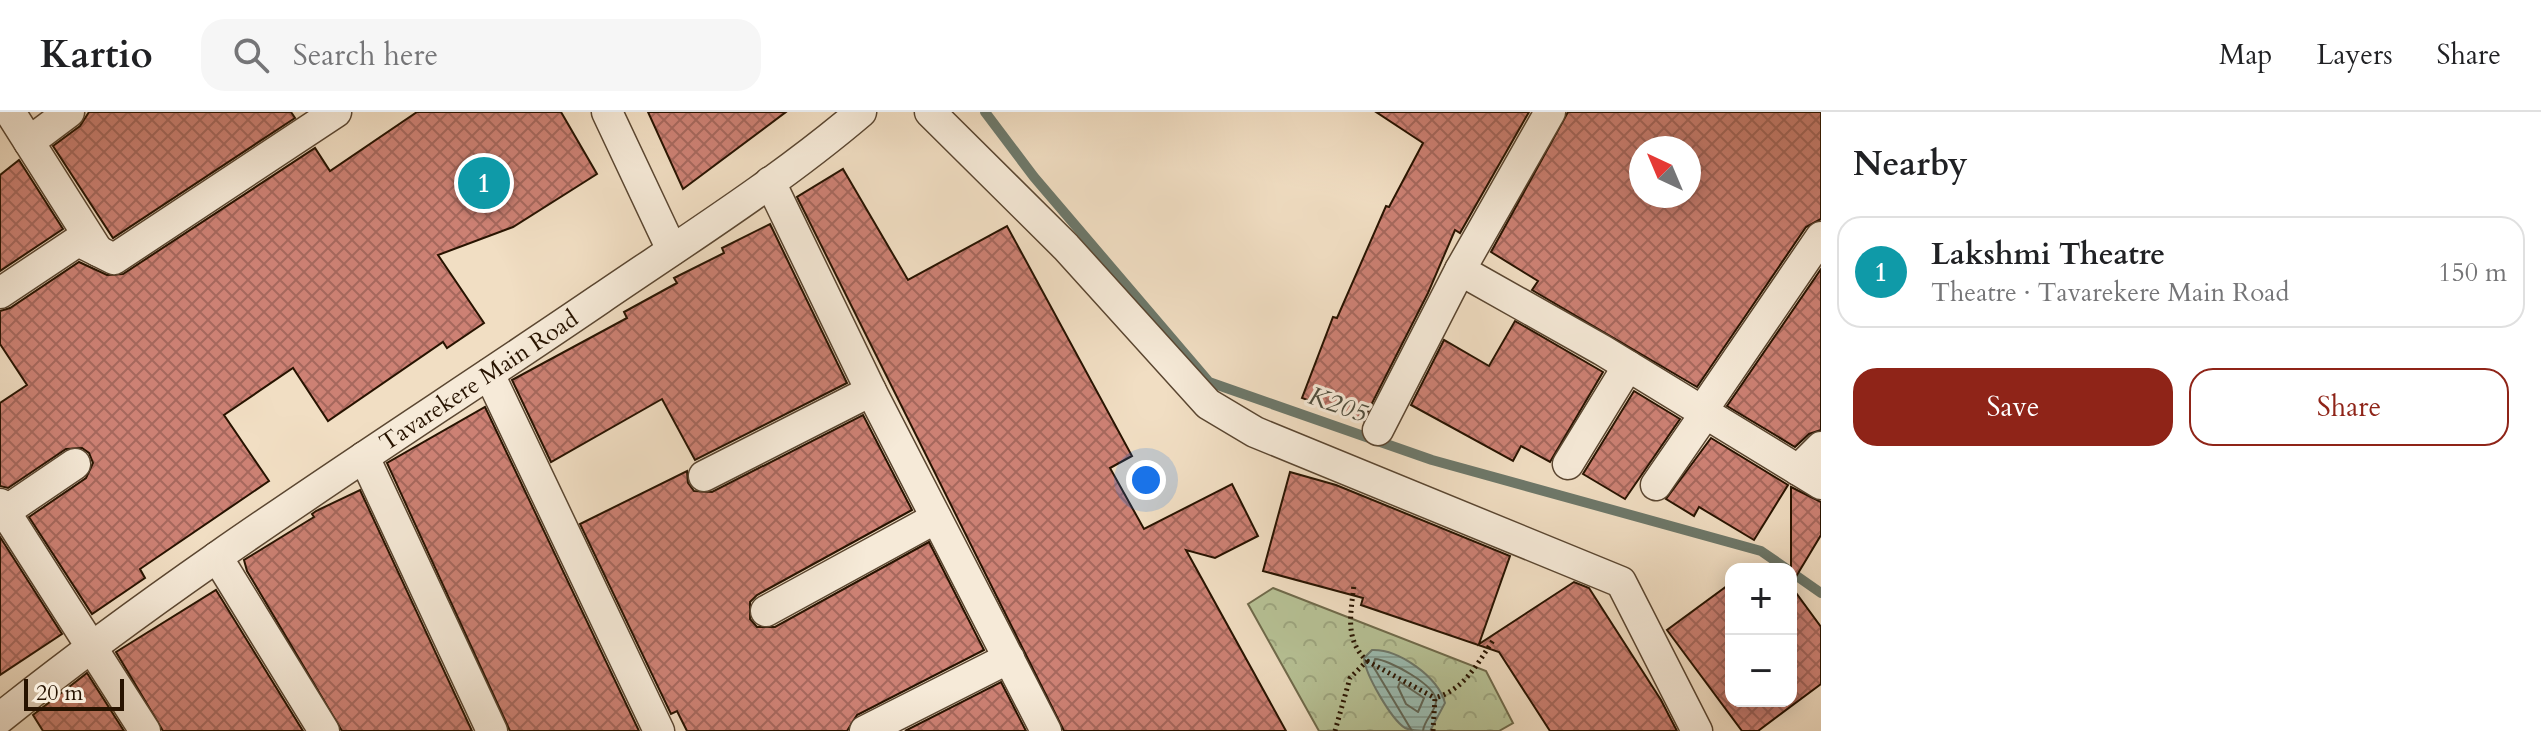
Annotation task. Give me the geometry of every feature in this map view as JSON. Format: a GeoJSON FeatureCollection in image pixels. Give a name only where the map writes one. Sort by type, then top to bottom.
{"type":"FeatureCollection","features":[{"type":"Feature","properties":{"kind":"street"},"geometry":{"type":"LineString","coordinates":[[69,112],[13,124],[98,251]]}},
{"type":"Feature","properties":{"kind":"street"},"geometry":{"type":"LineString","coordinates":[[0,293],[78,241],[114,259],[336,112]]}},
{"type":"Feature","properties":{"kind":"street"},"geometry":{"type":"LineString","coordinates":[[607,112],[672,250]]}},
{"type":"Feature","properties":{"kind":"street","name":"Tavarekere Main Road"},"geometry":{"type":"LineString","coordinates":[[0,718],[93,644],[672,250],[770,182],[861,112]]}},
{"type":"Feature","properties":{"kind":"street"},"geometry":{"type":"LineString","coordinates":[[930,112],[1066,247],[1208,404],[1255,432],[1621,582],[1697,731]]}},
{"type":"Feature","properties":{"kind":"street"},"geometry":{"type":"LineString","coordinates":[[1378,430],[1460,270],[1550,112]]}},
{"type":"Feature","properties":{"kind":"street"},"geometry":{"type":"LineString","coordinates":[[770,182],[871,391],[1046,731]]}},
{"type":"Feature","properties":{"kind":"street"},"geometry":{"type":"LineString","coordinates":[[1656,485],[1821,237]]}},
{"type":"Feature","properties":{"kind":"street"},"geometry":{"type":"LineString","coordinates":[[1460,270],[1628,366],[1809,477],[1821,447]]}},
{"type":"Feature","properties":{"kind":"street"},"geometry":{"type":"LineString","coordinates":[[1568,464],[1628,366]]}},
{"type":"Feature","properties":{"kind":"street"},"geometry":{"type":"LineString","coordinates":[[489,374],[659,731]]}},
{"type":"Feature","properties":{"kind":"street"},"geometry":{"type":"LineString","coordinates":[[704,476],[871,391]]}},
{"type":"Feature","properties":{"kind":"street"},"geometry":{"type":"LineString","coordinates":[[364,457],[492,731]]}},
{"type":"Feature","properties":{"kind":"street"},"geometry":{"type":"LineString","coordinates":[[75,464],[2,510],[93,644],[145,731]]}},
{"type":"Feature","properties":{"kind":"street"},"geometry":{"type":"LineString","coordinates":[[766,611],[936,518]]}},
{"type":"Feature","properties":{"kind":"street"},"geometry":{"type":"LineString","coordinates":[[217,557],[324,731]]}},
{"type":"Feature","properties":{"kind":"street"},"geometry":{"type":"LineString","coordinates":[[865,731],[1009,658]]}},
{"type":"Feature","properties":{"kind":"path"},"geometry":{"type":"LineString","coordinates":[[1354,584],[1349,629],[1355,649],[1367,661],[1435,698],[1454,692],[1473,671],[1494,639]]}},
{"type":"Feature","properties":{"kind":"path"},"geometry":{"type":"LineString","coordinates":[[1335,731],[1350,678],[1367,661]]}},
{"type":"Feature","properties":{"kind":"path"},"geometry":{"type":"LineString","coordinates":[[1433,731],[1435,698]]}},
{"type":"Feature","properties":{"kind":"green space"},"geometry":{"type":"Polygon","coordinates":[[[1273,588],[1486,671],[1513,723],[1499,731],[1319,731],[1248,604],[1273,588]]]}},
{"type":"Feature","properties":{"kind":"water"},"geometry":{"type":"Polygon","coordinates":[[[1372,650],[1405,659],[1426,675],[1441,693],[1445,703],[1430,731],[1405,728],[1393,716],[1365,665],[1364,658],[1372,650]]]}},
{"type":"Feature","properties":{"kind":"building"},"geometry":{"type":"Polygon","coordinates":[[[89,112],[291,112],[295,118],[113,238],[53,146],[80,126],[89,112]]]}},
{"type":"Feature","properties":{"kind":"building"},"geometry":{"type":"Polygon","coordinates":[[[417,112],[561,112],[597,174],[513,227],[438,255],[484,323],[447,348],[443,342],[328,421],[293,368],[224,415],[269,481],[140,569],[145,578],[92,614],[29,517],[86,478],[93,463],[89,453],[82,448],[66,449],[8,488],[0,486],[0,403],[27,385],[0,344],[0,311],[10,308],[79,262],[107,275],[123,274],[315,148],[330,171],[417,112]]]}},
{"type":"Feature","properties":{"kind":"building"},"geometry":{"type":"Polygon","coordinates":[[[648,112],[786,112],[683,189],[648,112]]]}},
{"type":"Feature","properties":{"kind":"building"},"geometry":{"type":"Polygon","coordinates":[[[1376,112],[1529,112],[1460,233],[1455,230],[1428,293],[1363,421],[1302,398],[1333,317],[1337,318],[1386,206],[1389,207],[1423,143],[1376,112]]]}},
{"type":"Feature","properties":{"kind":"building"},"geometry":{"type":"Polygon","coordinates":[[[1568,112],[1821,112],[1821,219],[1806,227],[1697,387],[1532,290],[1538,281],[1491,252],[1568,112]]]}},
{"type":"Feature","properties":{"kind":"building"},"geometry":{"type":"Polygon","coordinates":[[[19,160],[63,229],[0,271],[0,175],[19,160]]]}},
{"type":"Feature","properties":{"kind":"building"},"geometry":{"type":"Polygon","coordinates":[[[843,169],[908,280],[1007,226],[1132,456],[1110,468],[1144,529],[1232,484],[1258,536],[1215,558],[1186,550],[1286,731],[1064,731],[797,197],[843,169]]]}},
{"type":"Feature","properties":{"kind":"building"},"geometry":{"type":"Polygon","coordinates":[[[770,224],[847,383],[695,460],[662,399],[551,462],[512,380],[627,318],[624,312],[677,283],[674,278],[724,253],[722,248],[770,224]]]}},
{"type":"Feature","properties":{"kind":"building"},"geometry":{"type":"Polygon","coordinates":[[[1821,269],[1821,430],[1809,434],[1795,447],[1727,406],[1821,269]]]}},
{"type":"Feature","properties":{"kind":"building"},"geometry":{"type":"Polygon","coordinates":[[[1515,321],[1603,372],[1550,462],[1521,446],[1513,461],[1411,405],[1444,340],[1489,366],[1515,321]]]}},
{"type":"Feature","properties":{"kind":"building"},"geometry":{"type":"Polygon","coordinates":[[[1634,391],[1680,419],[1625,499],[1583,474],[1634,391]]]}},
{"type":"Feature","properties":{"kind":"building"},"geometry":{"type":"Polygon","coordinates":[[[485,407],[639,731],[510,731],[387,463],[485,407]]]}},
{"type":"Feature","properties":{"kind":"building"},"geometry":{"type":"Polygon","coordinates":[[[863,415],[912,510],[757,595],[750,602],[750,619],[757,627],[775,627],[929,542],[984,650],[857,715],[847,731],[687,731],[677,711],[671,714],[580,524],[687,471],[688,483],[694,491],[712,492],[863,415]]]}},
{"type":"Feature","properties":{"kind":"building"},"geometry":{"type":"Polygon","coordinates":[[[1711,438],[1788,485],[1754,540],[1699,507],[1694,516],[1666,499],[1711,438]]]}},
{"type":"Feature","properties":{"kind":"building"},"geometry":{"type":"Polygon","coordinates":[[[1290,472],[1336,485],[1510,556],[1479,644],[1574,582],[1589,588],[1661,700],[1677,731],[1550,731],[1499,652],[1361,605],[1363,598],[1263,571],[1290,472]]]}},
{"type":"Feature","properties":{"kind":"building"},"geometry":{"type":"Polygon","coordinates":[[[1791,487],[1821,502],[1821,535],[1797,575],[1797,563],[1791,563],[1791,487]]]}},
{"type":"Feature","properties":{"kind":"building"},"geometry":{"type":"Polygon","coordinates":[[[360,490],[472,731],[342,731],[247,571],[244,560],[314,517],[312,514],[316,511],[360,490]]]}},
{"type":"Feature","properties":{"kind":"building"},"geometry":{"type":"Polygon","coordinates":[[[0,537],[62,634],[0,675],[0,537]]]}},
{"type":"Feature","properties":{"kind":"building"},"geometry":{"type":"Polygon","coordinates":[[[1725,587],[1725,707],[1790,707],[1758,731],[1742,731],[1667,630],[1725,587]]]}},
{"type":"Feature","properties":{"kind":"building"},"geometry":{"type":"Polygon","coordinates":[[[216,590],[303,731],[163,731],[116,652],[216,590]]]}},
{"type":"Feature","properties":{"kind":"building"},"geometry":{"type":"Polygon","coordinates":[[[1797,594],[1821,627],[1821,684],[1797,702],[1797,594]]]}},
{"type":"Feature","properties":{"kind":"building"},"geometry":{"type":"Polygon","coordinates":[[[87,673],[124,731],[43,731],[33,715],[87,673]]]}},
{"type":"Feature","properties":{"kind":"building"},"geometry":{"type":"Polygon","coordinates":[[[1001,682],[1026,731],[905,731],[1001,682]]]}},
{"type":"Feature","properties":{"kind":"waterway","name":"K205"},"geometry":{"type":"LineString","coordinates":[[985,112],[1034,177],[1209,382],[1432,460],[1761,551],[1778,563]]}},
{"type":"Feature","properties":{"kind":"waterway","name":"K205"},"geometry":{"type":"LineString","coordinates":[[1797,576],[1821,593]]}},
{"type":"Feature","properties":{"kind":"place","name":"Lakshmi Theatre"},"geometry":{"type":"Point","coordinates":[484,183]}}]}
